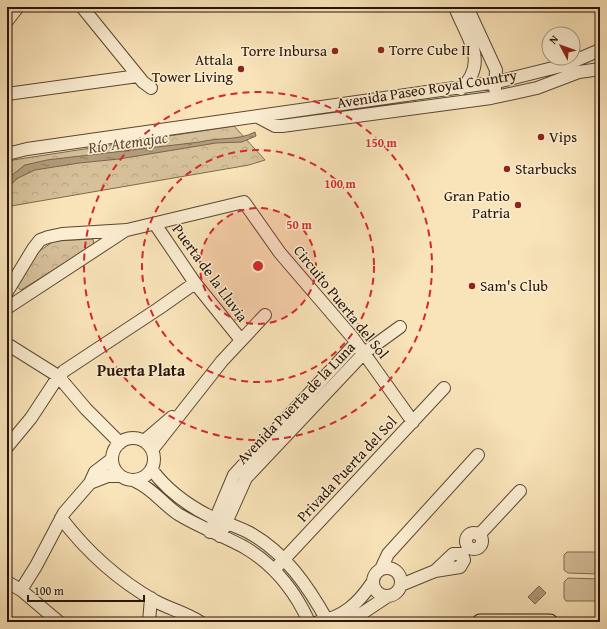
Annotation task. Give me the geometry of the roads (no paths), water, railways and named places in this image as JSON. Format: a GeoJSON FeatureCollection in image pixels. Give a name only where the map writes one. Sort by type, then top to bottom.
{"type":"FeatureCollection","features":[{"type":"Feature","properties":{"kind":"main road"},"geometry":{"type":"LineString","coordinates":[[480,622],[550,622]]}},
{"type":"Feature","properties":{"kind":"street"},"geometry":{"type":"LineString","coordinates":[[7,21],[18,7]]}},
{"type":"Feature","properties":{"kind":"street"},"geometry":{"type":"LineString","coordinates":[[82,7],[138,76],[151,88]]}},
{"type":"Feature","properties":{"kind":"street"},"geometry":{"type":"LineString","coordinates":[[455,7],[491,83]]}},
{"type":"Feature","properties":{"kind":"street"},"geometry":{"type":"LineString","coordinates":[[468,7],[496,70],[491,83],[491,98]]}},
{"type":"Feature","properties":{"kind":"street","name":"Avenida Paseo Royal Country"},"geometry":{"type":"LineString","coordinates":[[581,59],[600,50]]}},
{"type":"Feature","properties":{"kind":"street"},"geometry":{"type":"LineString","coordinates":[[420,109],[420,103],[424,99],[454,94],[463,87],[473,72],[475,65],[475,52]]}},
{"type":"Feature","properties":{"kind":"street","name":"Avenida Paseo Royal Country"},"geometry":{"type":"LineString","coordinates":[[7,154],[27,149],[491,83],[555,66]]}},
{"type":"Feature","properties":{"kind":"street"},"geometry":{"type":"LineString","coordinates":[[537,88],[540,78],[570,66]]}},
{"type":"Feature","properties":{"kind":"street","name":"Avenida Paseo Royal Country"},"geometry":{"type":"LineString","coordinates":[[258,117],[275,126],[420,109],[491,98],[537,88],[579,72],[600,69]]}},
{"type":"Feature","properties":{"kind":"street"},"geometry":{"type":"LineString","coordinates":[[7,94],[138,76]]}},
{"type":"Feature","properties":{"kind":"street"},"geometry":{"type":"LineString","coordinates":[[325,121],[326,113],[329,111],[348,108],[358,101]]}},
{"type":"Feature","properties":{"kind":"street","name":"Circuito Puerta del Sol"},"geometry":{"type":"LineString","coordinates":[[7,292],[32,249],[40,240],[62,234],[127,230],[244,202],[280,253],[364,353],[413,422]]}},
{"type":"Feature","properties":{"kind":"street","name":"Puerta de la Lluvia"},"geometry":{"type":"LineString","coordinates":[[155,224],[195,283],[241,340]]}},
{"type":"Feature","properties":{"kind":"street","name":"Circuito Puerta del Sol"},"geometry":{"type":"LineString","coordinates":[[7,308],[127,230]]}},
{"type":"Feature","properties":{"kind":"street"},"geometry":{"type":"LineString","coordinates":[[7,447],[32,418],[58,376],[76,362],[158,310],[195,283]]}},
{"type":"Feature","properties":{"kind":"street"},"geometry":{"type":"LineString","coordinates":[[144,441],[188,402],[241,340],[265,315]]}},
{"type":"Feature","properties":{"kind":"street","name":"Avenida Puerta de la Luna"},"geometry":{"type":"LineString","coordinates":[[289,424],[364,353],[400,327]]}},
{"type":"Feature","properties":{"kind":"street","name":"Avenida Puerta de la Luna"},"geometry":{"type":"LineString","coordinates":[[215,534],[221,520],[246,478],[356,343]]}},
{"type":"Feature","properties":{"kind":"street"},"geometry":{"type":"LineString","coordinates":[[7,344],[58,376],[86,409],[120,443]]}},
{"type":"Feature","properties":{"kind":"street","name":"Privada Puerta del Sol"},"geometry":{"type":"LineString","coordinates":[[274,570],[444,388]]}},
{"type":"Feature","properties":{"kind":"street"},"geometry":{"type":"LineString","coordinates":[[152,450],[174,424],[188,402]]}},
{"type":"Feature","properties":{"kind":"street"},"geometry":{"type":"LineString","coordinates":[[119,476],[113,465],[112,459],[116,448],[120,443],[132,438],[144,441],[152,450],[154,464],[152,470],[142,479],[135,481]]}},
{"type":"Feature","properties":{"kind":"street"},"geometry":{"type":"LineString","coordinates":[[152,470],[160,480],[182,499],[258,538],[284,560],[302,580],[324,621],[336,617],[351,607],[372,583],[373,577],[381,569],[388,554],[478,455]]}},
{"type":"Feature","properties":{"kind":"street"},"geometry":{"type":"LineString","coordinates":[[21,590],[36,566],[61,518],[90,483],[95,472],[112,459]]}},
{"type":"Feature","properties":{"kind":"street"},"geometry":{"type":"LineString","coordinates":[[90,483],[108,476],[119,476],[127,480],[144,484],[178,514],[245,548],[274,570],[292,592],[309,622]]}},
{"type":"Feature","properties":{"kind":"street"},"geometry":{"type":"LineString","coordinates":[[349,622],[388,596],[396,593],[401,585],[435,571],[460,567],[464,560],[466,550],[480,546],[482,540],[479,535],[520,490]]}},
{"type":"Feature","properties":{"kind":"street"},"geometry":{"type":"LineString","coordinates":[[61,518],[98,560],[116,575],[150,598],[200,622]]}},
{"type":"Feature","properties":{"kind":"street"},"geometry":{"type":"LineString","coordinates":[[381,569],[391,568],[396,571],[399,575],[401,585]]}},
{"type":"Feature","properties":{"kind":"street"},"geometry":{"type":"LineString","coordinates":[[7,582],[21,590],[58,622]]}},
{"type":"Feature","properties":{"kind":"street"},"geometry":{"type":"LineString","coordinates":[[372,583],[377,593],[388,596]]}},
{"type":"Feature","properties":{"kind":"street"},"geometry":{"type":"LineString","coordinates":[[149,622],[150,598]]}},
{"type":"Feature","properties":{"kind":"water"},"geometry":{"type":"Polygon","coordinates":[[[255,132],[256,136],[242,142],[216,143],[119,159],[79,163],[35,170],[18,178],[7,188],[7,179],[25,165],[47,160],[235,138],[255,132]]]}},
{"type":"Feature","properties":{"kind":"water"},"geometry":{"type":"Polygon","coordinates":[[[539,586],[546,593],[535,604],[528,597],[539,586]]]}},
{"type":"Feature","properties":{"kind":"place","name":"Torre Cube II"},"geometry":{"type":"Point","coordinates":[381,50]}},
{"type":"Feature","properties":{"kind":"place","name":"Torre Inbursa"},"geometry":{"type":"Point","coordinates":[335,51]}},
{"type":"Feature","properties":{"kind":"place","name":"Attala Tower Living"},"geometry":{"type":"Point","coordinates":[241,69]}},
{"type":"Feature","properties":{"kind":"place","name":"Vips"},"geometry":{"type":"Point","coordinates":[541,137]}},
{"type":"Feature","properties":{"kind":"place","name":"Starbucks"},"geometry":{"type":"Point","coordinates":[507,169]}},
{"type":"Feature","properties":{"kind":"place","name":"Gran Patio Patria"},"geometry":{"type":"Point","coordinates":[518,205]}},
{"type":"Feature","properties":{"kind":"place","name":"Sam's Club"},"geometry":{"type":"Point","coordinates":[472,286]}},
{"type":"Feature","properties":{"kind":"district","name":"Puerta Plata"},"geometry":{"type":"Point","coordinates":[141,370]}},
{"type":"Feature","properties":{"kind":"water label","name":"Río Atemajac"},"geometry":{"type":"Point","coordinates":[128,142]}}]}
